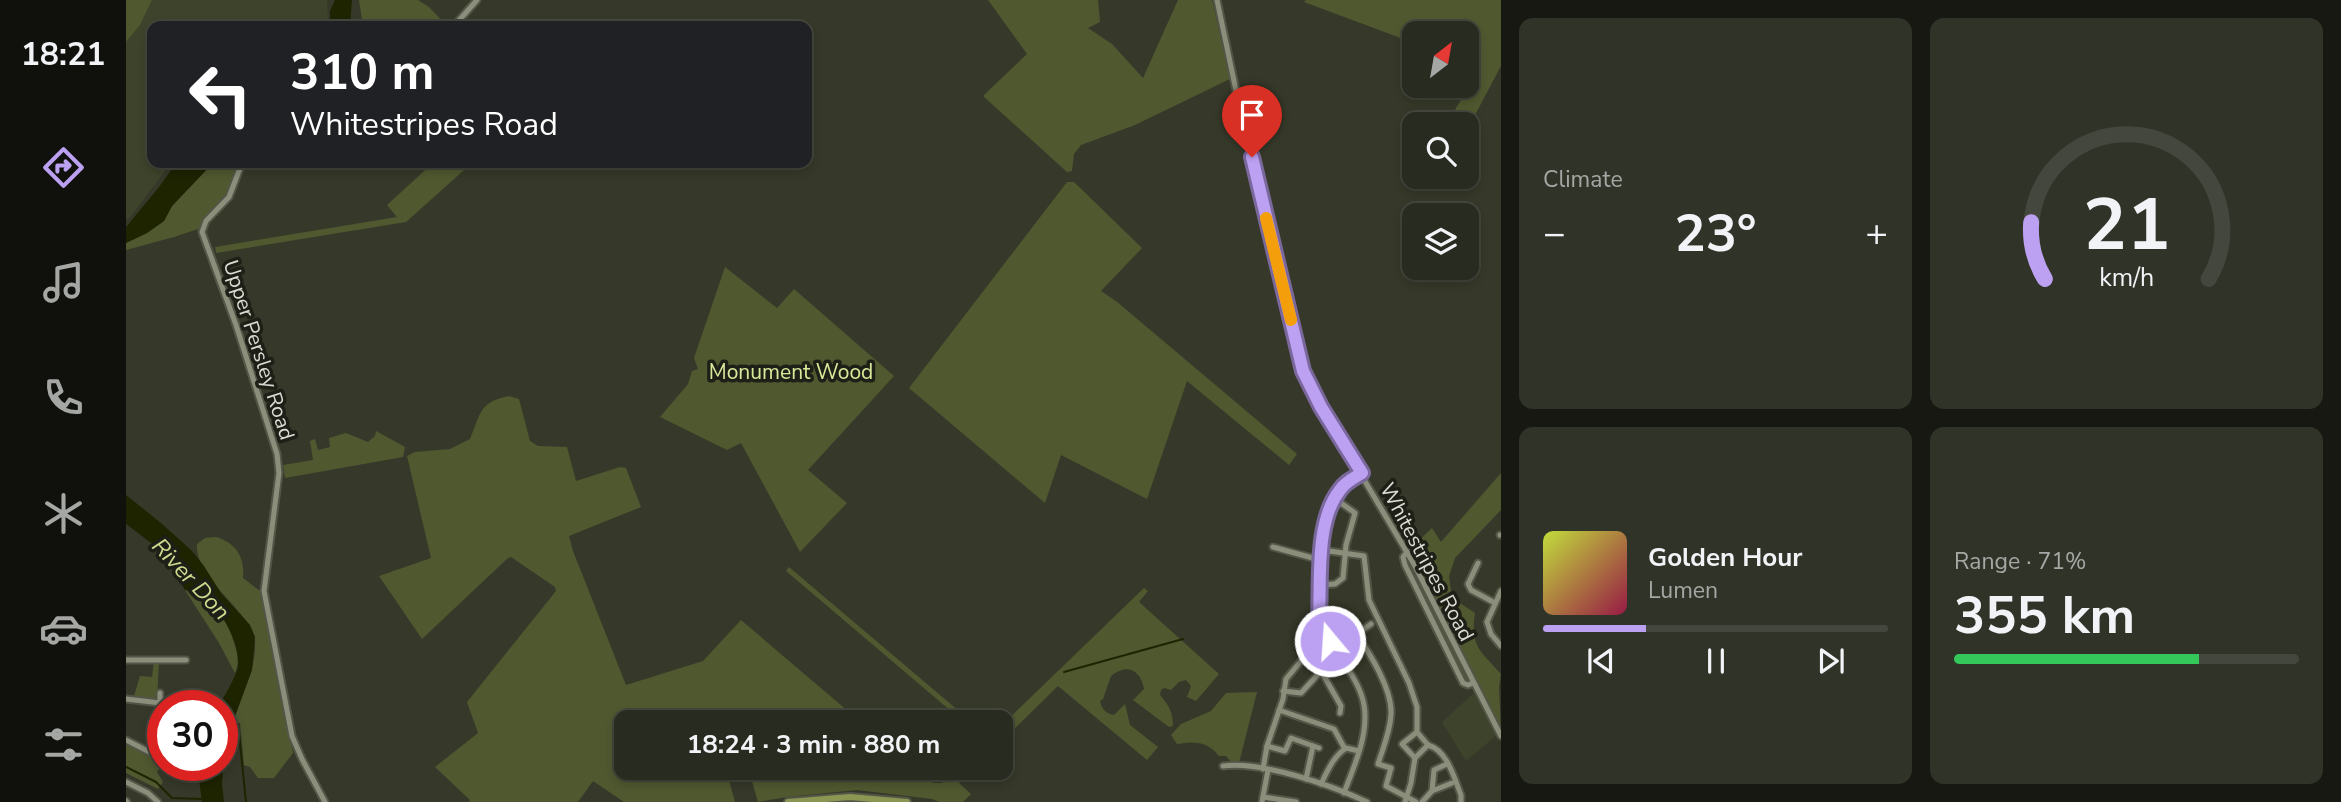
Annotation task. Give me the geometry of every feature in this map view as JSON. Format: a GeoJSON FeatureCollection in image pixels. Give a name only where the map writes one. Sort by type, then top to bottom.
{"type":"FeatureCollection","features":[{"type":"Feature","properties":{"kind":"main road"},"geometry":{"type":"LineString","coordinates":[[788,802],[849,797],[907,802]]}},
{"type":"Feature","properties":{"kind":"street"},"geometry":{"type":"LineString","coordinates":[[458,21],[477,0]]}},
{"type":"Feature","properties":{"kind":"street","name":"Whitestripes Road"},"geometry":{"type":"LineString","coordinates":[[1217,0],[1301,363],[1318,401],[1407,552],[1403,557],[1405,565],[1463,684],[1473,682],[1501,736]]}},
{"type":"Feature","properties":{"kind":"street","name":"Upper Persley Road"},"geometry":{"type":"LineString","coordinates":[[240,168],[229,197],[206,221],[202,232],[236,325],[277,454],[279,473],[264,591],[292,736],[325,802]]}},
{"type":"Feature","properties":{"kind":"street"},"geometry":{"type":"LineString","coordinates":[[1344,793],[1359,751],[1364,707],[1355,682],[1320,622],[1320,560],[1328,513],[1334,498],[1343,486],[1362,473]]}},
{"type":"Feature","properties":{"kind":"street"},"geometry":{"type":"LineString","coordinates":[[1320,585],[1335,584],[1342,580],[1355,513],[1334,498]]}},
{"type":"Feature","properties":{"kind":"street"},"geometry":{"type":"LineString","coordinates":[[1273,547],[1320,560]]}},
{"type":"Feature","properties":{"kind":"street"},"geometry":{"type":"LineString","coordinates":[[1322,550],[1364,556],[1369,600],[1409,683],[1417,707],[1417,732],[1428,745],[1439,750],[1461,795],[1461,802]]}},
{"type":"Feature","properties":{"kind":"street"},"geometry":{"type":"LineString","coordinates":[[1278,558],[1281,551]]}},
{"type":"Feature","properties":{"kind":"street"},"geometry":{"type":"LineString","coordinates":[[1478,563],[1468,584],[1471,590],[1495,603]]}},
{"type":"Feature","properties":{"kind":"street"},"geometry":{"type":"LineString","coordinates":[[1501,591],[1489,615],[1488,625],[1491,634],[1501,646]]}},
{"type":"Feature","properties":{"kind":"street"},"geometry":{"type":"LineString","coordinates":[[1335,649],[1371,624]]}},
{"type":"Feature","properties":{"kind":"street"},"geometry":{"type":"LineString","coordinates":[[1356,634],[1370,655],[1386,689],[1391,707],[1389,731],[1378,764],[1391,768],[1386,786],[1406,800],[1416,802]]}},
{"type":"Feature","properties":{"kind":"street"},"geometry":{"type":"LineString","coordinates":[[1296,802],[1262,799],[1267,746],[1291,672],[1311,653],[1330,641]]}},
{"type":"Feature","properties":{"kind":"street"},"geometry":{"type":"LineString","coordinates":[[1311,653],[1341,706],[1340,713]]}},
{"type":"Feature","properties":{"kind":"street"},"geometry":{"type":"LineString","coordinates":[[126,660],[186,660]]}},
{"type":"Feature","properties":{"kind":"street"},"geometry":{"type":"LineString","coordinates":[[1283,691],[1300,694],[1322,669]]}},
{"type":"Feature","properties":{"kind":"street"},"geometry":{"type":"LineString","coordinates":[[126,699],[147,701]]}},
{"type":"Feature","properties":{"kind":"street"},"geometry":{"type":"LineString","coordinates":[[1279,710],[1331,728],[1337,733],[1345,749]]}},
{"type":"Feature","properties":{"kind":"street"},"geometry":{"type":"LineString","coordinates":[[1415,758],[1402,744],[1417,732]]}},
{"type":"Feature","properties":{"kind":"street"},"geometry":{"type":"LineString","coordinates":[[1285,751],[1291,738],[1316,747],[1306,779]]}},
{"type":"Feature","properties":{"kind":"street"},"geometry":{"type":"LineString","coordinates":[[126,740],[147,751]]}},
{"type":"Feature","properties":{"kind":"street"},"geometry":{"type":"LineString","coordinates":[[1406,800],[1415,758],[1428,745]]}},
{"type":"Feature","properties":{"kind":"street"},"geometry":{"type":"LineString","coordinates":[[1267,746],[1293,753]]}},
{"type":"Feature","properties":{"kind":"street"},"geometry":{"type":"LineString","coordinates":[[1321,784],[1334,758],[1345,749],[1359,751]]}},
{"type":"Feature","properties":{"kind":"street"},"geometry":{"type":"LineString","coordinates":[[1432,791],[1434,770],[1447,764]]}},
{"type":"Feature","properties":{"kind":"street"},"geometry":{"type":"LineString","coordinates":[[1223,766],[1241,765],[1266,769],[1306,779],[1364,801]]}},
{"type":"Feature","properties":{"kind":"street"},"geometry":{"type":"LineString","coordinates":[[126,782],[148,793],[158,802]]}},
{"type":"Feature","properties":{"kind":"street"},"geometry":{"type":"LineString","coordinates":[[1422,802],[1432,791],[1452,783]]}},
{"type":"Feature","properties":{"kind":"shaded area"},"geometry":{"type":"Polygon","coordinates":[[[152,0],[327,0],[328,21],[147,21],[147,168],[167,168],[126,220],[126,42],[140,25],[152,0]]]}},
{"type":"Feature","properties":{"kind":"shaded area"},"geometry":{"type":"Polygon","coordinates":[[[1474,693],[1497,735],[1466,761],[1442,722],[1474,693]]]}},
{"type":"Feature","properties":{"kind":"green space"},"geometry":{"type":"Polygon","coordinates":[[[126,0],[152,0],[140,25],[126,42],[126,0]]]}},
{"type":"Feature","properties":{"kind":"green space"},"geometry":{"type":"Polygon","coordinates":[[[359,0],[418,0],[442,21],[362,21],[359,0]]]}},
{"type":"Feature","properties":{"kind":"green space"},"geometry":{"type":"Polygon","coordinates":[[[988,0],[1098,0],[1100,22],[1088,28],[1112,44],[1143,78],[1178,0],[1212,0],[1230,79],[1135,125],[1081,145],[1074,154],[1072,171],[1067,172],[983,96],[1027,54],[988,0]]]}},
{"type":"Feature","properties":{"kind":"green space"},"geometry":{"type":"Polygon","coordinates":[[[1501,0],[1501,66],[1477,112],[1454,112],[1462,98],[1479,98],[1479,21],[1402,21],[1402,39],[1304,2],[1501,0]]]}},
{"type":"Feature","properties":{"kind":"green space"},"geometry":{"type":"Polygon","coordinates":[[[208,168],[238,168],[228,195],[204,221],[201,228],[126,250],[126,243],[164,221],[172,206],[208,168]]]}},
{"type":"Feature","properties":{"kind":"green space"},"geometry":{"type":"Polygon","coordinates":[[[428,168],[466,168],[406,222],[216,253],[215,247],[397,217],[387,205],[428,168]]]}},
{"type":"Feature","properties":{"kind":"green space"},"geometry":{"type":"Polygon","coordinates":[[[1067,182],[1074,182],[1142,248],[1101,291],[1297,454],[1289,465],[1187,381],[1147,499],[1061,455],[1045,503],[909,388],[1067,182]]]}},
{"type":"Feature","properties":{"kind":"green space","name":"Monument Wood"},"geometry":{"type":"Polygon","coordinates":[[[725,267],[777,308],[794,289],[894,376],[808,470],[847,503],[800,552],[741,443],[727,450],[660,417],[688,384],[692,371],[698,369],[694,358],[725,267]]]}},
{"type":"Feature","properties":{"kind":"green space"},"geometry":{"type":"Polygon","coordinates":[[[509,396],[519,399],[530,441],[538,446],[567,447],[576,481],[620,467],[626,468],[641,507],[569,536],[626,685],[703,661],[741,620],[847,710],[614,710],[614,780],[729,780],[735,802],[624,802],[593,781],[578,802],[469,802],[470,800],[435,767],[478,733],[467,702],[556,591],[555,587],[511,557],[508,558],[422,639],[379,576],[431,558],[407,456],[415,452],[450,449],[470,439],[482,410],[509,396]]]}},
{"type":"Feature","properties":{"kind":"green space"},"geometry":{"type":"Polygon","coordinates":[[[376,431],[405,447],[403,457],[285,478],[283,465],[313,460],[310,441],[315,439],[318,450],[330,447],[329,438],[346,433],[368,442],[375,436],[376,431]]]}},
{"type":"Feature","properties":{"kind":"green space"},"geometry":{"type":"Polygon","coordinates":[[[1501,473],[1501,510],[1455,558],[1449,576],[1452,598],[1475,613],[1474,634],[1478,647],[1501,674],[1501,732],[1409,550],[1432,528],[1441,542],[1501,473]]]}},
{"type":"Feature","properties":{"kind":"green space"},"geometry":{"type":"Polygon","coordinates":[[[216,537],[234,547],[241,557],[243,578],[260,591],[293,753],[274,778],[258,778],[250,767],[244,765],[238,707],[251,672],[255,640],[245,619],[205,570],[197,544],[205,538],[216,537]]]}},
{"type":"Feature","properties":{"kind":"green space"},"geometry":{"type":"Polygon","coordinates":[[[1406,556],[1419,575],[1469,682],[1460,676],[1454,657],[1450,656],[1434,623],[1435,619],[1423,600],[1420,587],[1410,573],[1406,556]]]}},
{"type":"Feature","properties":{"kind":"green space"},"geometry":{"type":"Polygon","coordinates":[[[789,567],[958,710],[950,710],[786,571],[789,567]]]}},
{"type":"Feature","properties":{"kind":"green space"},"geometry":{"type":"Polygon","coordinates":[[[1144,588],[1148,591],[1139,602],[1219,674],[1196,701],[1187,697],[1191,686],[1186,680],[1179,682],[1171,690],[1161,690],[1160,695],[1172,717],[1173,726],[1169,727],[1133,700],[1144,689],[1137,673],[1128,669],[1111,676],[1100,701],[1102,706],[1114,715],[1125,704],[1130,725],[1158,747],[1147,760],[1058,686],[1013,730],[1013,714],[1144,588]]]}},
{"type":"Feature","properties":{"kind":"green space"},"geometry":{"type":"Polygon","coordinates":[[[185,590],[211,605],[228,627],[237,653],[235,673],[219,643],[185,590]]]}},
{"type":"Feature","properties":{"kind":"green space"},"geometry":{"type":"Polygon","coordinates":[[[154,661],[159,661],[158,690],[147,690],[147,698],[134,696],[140,676],[152,677],[154,661]]]}},
{"type":"Feature","properties":{"kind":"green space"},"geometry":{"type":"Polygon","coordinates":[[[1257,692],[1239,763],[1232,763],[1226,756],[1219,756],[1210,747],[1200,743],[1177,744],[1171,735],[1181,724],[1211,711],[1226,693],[1257,692]]]}},
{"type":"Feature","properties":{"kind":"green space"},"geometry":{"type":"Polygon","coordinates":[[[126,743],[147,753],[147,781],[163,782],[158,789],[126,773],[126,743]]]}},
{"type":"Feature","properties":{"kind":"green space"},"geometry":{"type":"Polygon","coordinates":[[[752,780],[929,780],[942,783],[945,780],[962,780],[959,783],[971,794],[963,802],[939,802],[857,790],[758,802],[752,780]]]}},
{"type":"Feature","properties":{"kind":"water"},"geometry":{"type":"Polygon","coordinates":[[[335,0],[352,0],[350,21],[330,21],[330,11],[335,0]]]}},
{"type":"Feature","properties":{"kind":"water"},"geometry":{"type":"Polygon","coordinates":[[[172,168],[208,168],[172,206],[164,221],[126,243],[126,227],[172,168]]]}},
{"type":"Feature","properties":{"kind":"water","name":"River Don"},"geometry":{"type":"Polygon","coordinates":[[[126,495],[192,551],[221,593],[250,625],[255,637],[252,670],[238,708],[238,690],[228,690],[237,670],[238,655],[223,618],[206,598],[185,590],[163,552],[126,524],[126,495]]]}},
{"type":"Feature","properties":{"kind":"water","name":"River Don"},"geometry":{"type":"Polygon","coordinates":[[[199,781],[222,781],[224,802],[202,802],[199,781]]]}},
{"type":"Feature","properties":{"kind":"waterway"},"geometry":{"type":"LineString","coordinates":[[1064,672],[1183,639]]}},
{"type":"Feature","properties":{"kind":"waterway"},"geometry":{"type":"LineString","coordinates":[[238,724],[246,802]]}},
{"type":"Feature","properties":{"kind":"waterway"},"geometry":{"type":"LineString","coordinates":[[126,767],[156,782],[172,798],[202,799]]}},
{"type":"Feature","properties":{"kind":"slow traffic"},"geometry":{"type":"LineString","coordinates":[[1266,218],[1291,320]]}},
{"type":"Feature","properties":{"kind":"route"},"geometry":{"type":"LineString","coordinates":[[1252,157],[1303,371],[1321,407],[1362,473],[1343,486],[1337,494],[1326,523],[1320,560],[1319,619],[1330,641]]}}]}
